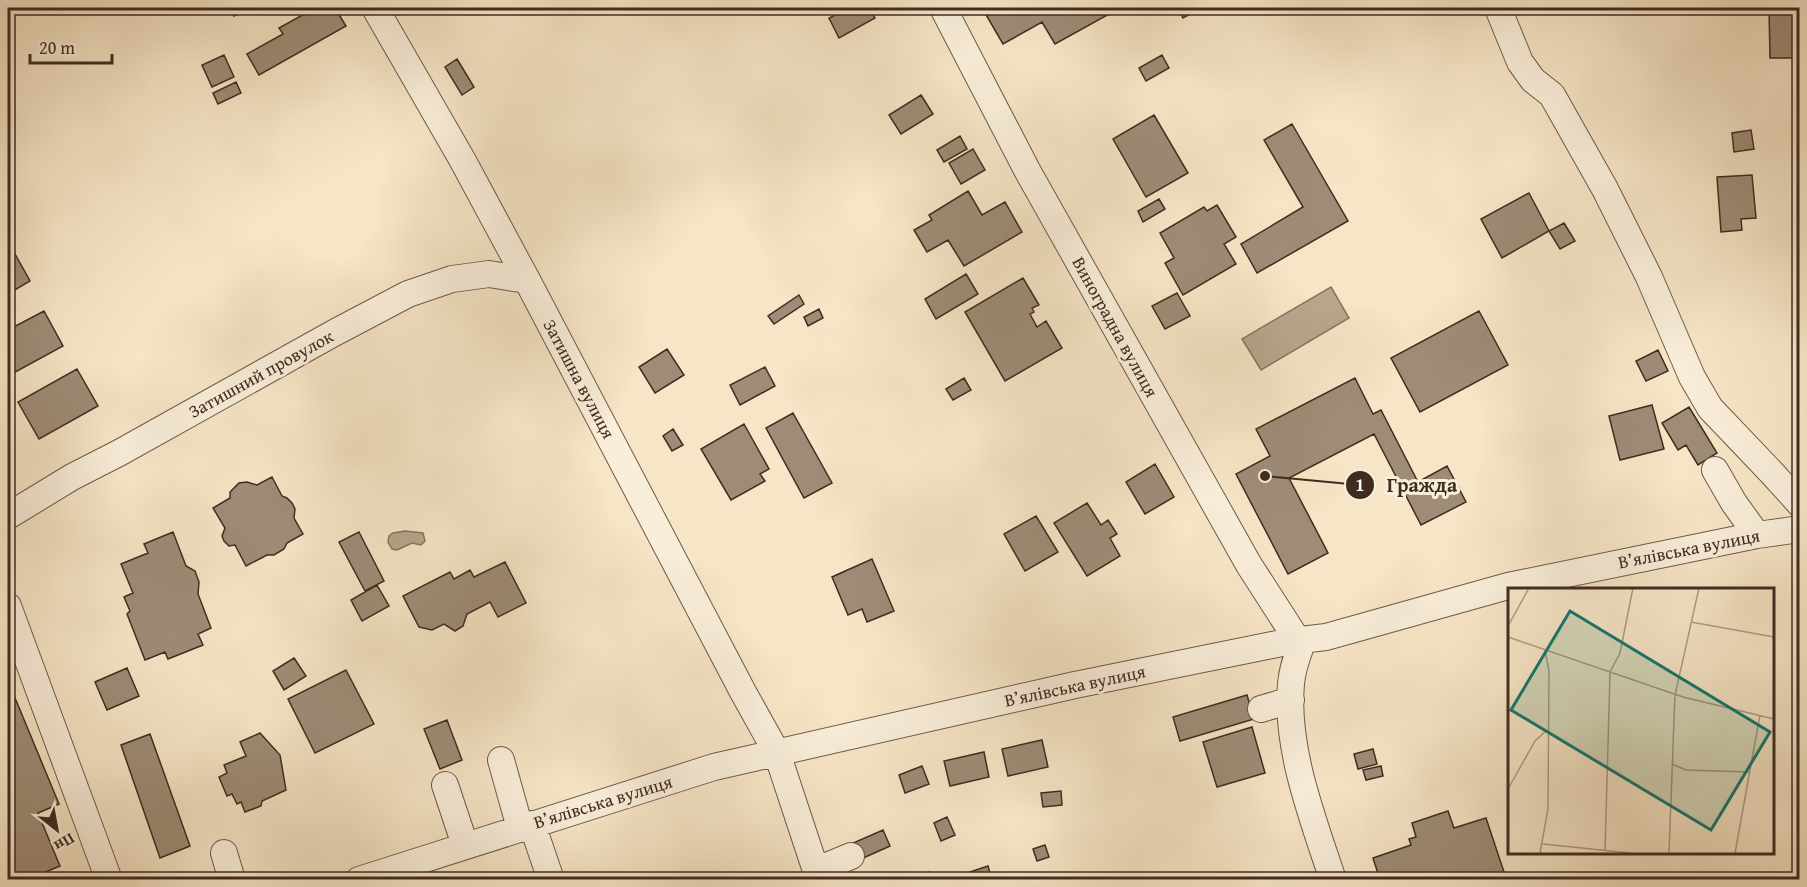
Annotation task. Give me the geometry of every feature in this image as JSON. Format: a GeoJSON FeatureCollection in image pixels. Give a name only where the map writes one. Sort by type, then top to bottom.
{"type":"FeatureCollection","features":[{"type":"Feature","properties":{"kind":"street","name":"Затишна вулиця"},"geometry":{"type":"LineString","coordinates":[[375,8],[463,161],[777,753],[817,875]]}},
{"type":"Feature","properties":{"kind":"street","name":"Виноградна вулиця"},"geometry":{"type":"LineString","coordinates":[[943,8],[1032,180],[1249,565],[1300,640]]}},
{"type":"Feature","properties":{"kind":"street"},"geometry":{"type":"LineString","coordinates":[[1498,8],[1520,62],[1533,80],[1552,95],[1605,189],[1649,277],[1692,377],[1710,408],[1800,504]]}},
{"type":"Feature","properties":{"kind":"street","name":"Затишний провулок"},"geometry":{"type":"LineString","coordinates":[[8,516],[72,477],[408,294],[452,279],[489,274],[527,280]]}},
{"type":"Feature","properties":{"kind":"street"},"geometry":{"type":"LineString","coordinates":[[1715,470],[1734,503],[1757,535]]}},
{"type":"Feature","properties":{"kind":"street","name":"В’ялівська вулиця"},"geometry":{"type":"LineString","coordinates":[[359,879],[714,767],[1075,685],[1300,640],[1326,637],[1508,586],[1757,535],[1800,530]]}},
{"type":"Feature","properties":{"kind":"street"},"geometry":{"type":"LineString","coordinates":[[8,606],[109,879]]}},
{"type":"Feature","properties":{"kind":"street"},"geometry":{"type":"LineString","coordinates":[[1300,640],[1291,684],[1291,735],[1310,837],[1333,879]]}},
{"type":"Feature","properties":{"kind":"street"},"geometry":{"type":"LineString","coordinates":[[1261,709],[1291,700]]}},
{"type":"Feature","properties":{"kind":"street"},"geometry":{"type":"LineString","coordinates":[[501,760],[526,826],[551,879]]}},
{"type":"Feature","properties":{"kind":"street"},"geometry":{"type":"LineString","coordinates":[[445,785],[465,845]]}},
{"type":"Feature","properties":{"kind":"street"},"geometry":{"type":"LineString","coordinates":[[224,853],[232,879]]}},
{"type":"Feature","properties":{"kind":"street"},"geometry":{"type":"LineString","coordinates":[[817,875],[851,856]]}},
{"type":"Feature","properties":{"kind":"shaded area"},"geometry":{"type":"Polygon","coordinates":[[[1331,287],[1349,318],[1261,370],[1242,339],[1331,287]]]}},
{"type":"Feature","properties":{"kind":"shaded area"},"geometry":{"type":"Polygon","coordinates":[[[405,531],[423,533],[425,541],[421,545],[412,543],[397,550],[392,549],[388,542],[389,536],[405,531]]]}},
{"type":"Feature","properties":{"kind":"building"},"geometry":{"type":"Polygon","coordinates":[[[230,8],[252,8],[234,16],[230,8]]]}},
{"type":"Feature","properties":{"kind":"building"},"geometry":{"type":"Polygon","coordinates":[[[315,8],[335,8],[346,26],[259,75],[247,54],[283,34],[279,28],[315,8]]]}},
{"type":"Feature","properties":{"kind":"building"},"geometry":{"type":"Polygon","coordinates":[[[849,8],[869,8],[875,18],[839,38],[829,18],[849,8]]]}},
{"type":"Feature","properties":{"kind":"building"},"geometry":{"type":"Polygon","coordinates":[[[994,8],[1120,8],[1055,44],[1042,22],[1003,44],[985,13],[994,8]]]}},
{"type":"Feature","properties":{"kind":"building"},"geometry":{"type":"Polygon","coordinates":[[[1178,8],[1201,8],[1183,18],[1178,8]]]}},
{"type":"Feature","properties":{"kind":"building"},"geometry":{"type":"Polygon","coordinates":[[[1769,8],[1799,8],[1800,58],[1770,58],[1769,8]]]}},
{"type":"Feature","properties":{"kind":"building"},"geometry":{"type":"Polygon","coordinates":[[[224,55],[234,77],[212,87],[202,65],[224,55]]]}},
{"type":"Feature","properties":{"kind":"building"},"geometry":{"type":"Polygon","coordinates":[[[1162,55],[1169,68],[1146,81],[1139,68],[1162,55]]]}},
{"type":"Feature","properties":{"kind":"building"},"geometry":{"type":"Polygon","coordinates":[[[457,59],[474,87],[462,95],[445,67],[457,59]]]}},
{"type":"Feature","properties":{"kind":"building"},"geometry":{"type":"Polygon","coordinates":[[[236,82],[241,93],[218,104],[213,93],[236,82]]]}},
{"type":"Feature","properties":{"kind":"building"},"geometry":{"type":"Polygon","coordinates":[[[921,95],[933,114],[901,134],[889,115],[921,95]]]}},
{"type":"Feature","properties":{"kind":"building"},"geometry":{"type":"Polygon","coordinates":[[[1154,115],[1188,173],[1146,197],[1113,139],[1154,115]]]}},
{"type":"Feature","properties":{"kind":"building"},"geometry":{"type":"Polygon","coordinates":[[[1292,124],[1348,221],[1257,273],[1241,244],[1303,207],[1264,140],[1292,124]]]}},
{"type":"Feature","properties":{"kind":"building"},"geometry":{"type":"Polygon","coordinates":[[[1751,130],[1754,149],[1734,152],[1732,133],[1751,130]]]}},
{"type":"Feature","properties":{"kind":"building"},"geometry":{"type":"Polygon","coordinates":[[[960,136],[967,149],[944,162],[937,150],[960,136]]]}},
{"type":"Feature","properties":{"kind":"building"},"geometry":{"type":"Polygon","coordinates":[[[973,149],[985,170],[961,184],[949,163],[973,149]]]}},
{"type":"Feature","properties":{"kind":"building"},"geometry":{"type":"Polygon","coordinates":[[[1752,175],[1756,218],[1741,219],[1742,230],[1721,232],[1717,177],[1752,175]]]}},
{"type":"Feature","properties":{"kind":"building"},"geometry":{"type":"Polygon","coordinates":[[[968,191],[982,215],[1005,202],[1022,232],[964,266],[948,240],[927,252],[914,230],[932,220],[929,215],[968,191]]]}},
{"type":"Feature","properties":{"kind":"building"},"geometry":{"type":"Polygon","coordinates":[[[1529,193],[1549,231],[1502,258],[1481,219],[1529,193]]]}},
{"type":"Feature","properties":{"kind":"building"},"geometry":{"type":"Polygon","coordinates":[[[1159,199],[1165,209],[1143,222],[1138,211],[1159,199]]]}},
{"type":"Feature","properties":{"kind":"building"},"geometry":{"type":"Polygon","coordinates":[[[1217,205],[1236,237],[1224,244],[1236,264],[1183,295],[1165,263],[1174,258],[1160,233],[1204,207],[1207,211],[1217,205]]]}},
{"type":"Feature","properties":{"kind":"building"},"geometry":{"type":"Polygon","coordinates":[[[1564,223],[1575,241],[1560,249],[1549,231],[1564,223]]]}},
{"type":"Feature","properties":{"kind":"building"},"geometry":{"type":"Polygon","coordinates":[[[10,245],[30,281],[8,294],[8,246],[10,245]]]}},
{"type":"Feature","properties":{"kind":"building"},"geometry":{"type":"Polygon","coordinates":[[[966,274],[978,294],[936,319],[925,299],[966,274]]]}},
{"type":"Feature","properties":{"kind":"building"},"geometry":{"type":"Polygon","coordinates":[[[1023,278],[1039,305],[1032,308],[1034,312],[1030,314],[1037,327],[1046,321],[1062,348],[1005,381],[965,312],[1023,278]]]}},
{"type":"Feature","properties":{"kind":"building"},"geometry":{"type":"Polygon","coordinates":[[[1177,293],[1190,316],[1165,329],[1152,306],[1177,293]]]}},
{"type":"Feature","properties":{"kind":"building"},"geometry":{"type":"Polygon","coordinates":[[[799,295],[804,304],[774,324],[768,316],[799,295]]]}},
{"type":"Feature","properties":{"kind":"building"},"geometry":{"type":"Polygon","coordinates":[[[819,309],[823,318],[808,326],[804,317],[819,309]]]}},
{"type":"Feature","properties":{"kind":"building"},"geometry":{"type":"Polygon","coordinates":[[[44,311],[63,346],[8,376],[8,330],[44,311]]]}},
{"type":"Feature","properties":{"kind":"building"},"geometry":{"type":"Polygon","coordinates":[[[1479,311],[1508,365],[1420,412],[1391,358],[1479,311]]]}},
{"type":"Feature","properties":{"kind":"building"},"geometry":{"type":"Polygon","coordinates":[[[667,349],[684,375],[655,393],[639,367],[667,349]]]}},
{"type":"Feature","properties":{"kind":"building"},"geometry":{"type":"Polygon","coordinates":[[[1658,350],[1668,371],[1646,381],[1636,361],[1658,350]]]}},
{"type":"Feature","properties":{"kind":"building"},"geometry":{"type":"Polygon","coordinates":[[[765,367],[775,386],[740,405],[730,385],[765,367]]]}},
{"type":"Feature","properties":{"kind":"building"},"geometry":{"type":"Polygon","coordinates":[[[77,369],[98,406],[39,439],[18,402],[77,369]]]}},
{"type":"Feature","properties":{"kind":"building"},"geometry":{"type":"Polygon","coordinates":[[[964,378],[971,390],[953,400],[946,389],[964,378]]]}},
{"type":"Feature","properties":{"kind":"building"},"geometry":{"type":"Polygon","coordinates":[[[1355,378],[1373,414],[1381,410],[1418,482],[1447,466],[1466,502],[1421,525],[1374,434],[1289,478],[1328,553],[1288,574],[1236,474],[1270,456],[1256,429],[1355,378]]]}},
{"type":"Feature","properties":{"kind":"building"},"geometry":{"type":"Polygon","coordinates":[[[1652,405],[1664,449],[1620,460],[1609,416],[1652,405]]]}},
{"type":"Feature","properties":{"kind":"building"},"geometry":{"type":"Polygon","coordinates":[[[1689,407],[1717,453],[1698,465],[1686,445],[1678,450],[1662,423],[1689,407]]]}},
{"type":"Feature","properties":{"kind":"building"},"geometry":{"type":"Polygon","coordinates":[[[793,413],[832,483],[804,498],[766,428],[793,413]]]}},
{"type":"Feature","properties":{"kind":"building"},"geometry":{"type":"Polygon","coordinates":[[[744,424],[769,469],[760,474],[765,481],[731,500],[701,449],[744,424]]]}},
{"type":"Feature","properties":{"kind":"building"},"geometry":{"type":"Polygon","coordinates":[[[673,429],[683,445],[672,451],[663,436],[673,429]]]}},
{"type":"Feature","properties":{"kind":"building"},"geometry":{"type":"Polygon","coordinates":[[[1155,464],[1174,497],[1145,514],[1126,482],[1155,464]]]}},
{"type":"Feature","properties":{"kind":"building"},"geometry":{"type":"Polygon","coordinates":[[[272,477],[282,496],[292,503],[295,509],[294,518],[303,534],[287,543],[284,549],[274,555],[267,555],[246,566],[235,545],[229,546],[224,541],[222,536],[225,528],[213,508],[230,498],[230,492],[239,483],[247,482],[257,485],[272,477]]]}},
{"type":"Feature","properties":{"kind":"building"},"geometry":{"type":"Polygon","coordinates":[[[1087,503],[1101,525],[1108,520],[1117,534],[1110,538],[1120,556],[1087,576],[1054,523],[1087,503]]]}},
{"type":"Feature","properties":{"kind":"building"},"geometry":{"type":"Polygon","coordinates":[[[1036,516],[1058,552],[1025,571],[1004,534],[1036,516]]]}},
{"type":"Feature","properties":{"kind":"building"},"geometry":{"type":"Polygon","coordinates":[[[173,532],[186,566],[195,571],[199,582],[198,594],[211,628],[198,634],[203,645],[168,659],[165,652],[145,660],[127,614],[130,611],[124,597],[133,593],[121,564],[148,553],[144,544],[173,532]]]}},
{"type":"Feature","properties":{"kind":"building"},"geometry":{"type":"Polygon","coordinates":[[[359,532],[384,581],[365,591],[339,542],[359,532]]]}},
{"type":"Feature","properties":{"kind":"building"},"geometry":{"type":"Polygon","coordinates":[[[872,559],[894,611],[867,622],[862,609],[848,615],[832,577],[872,559]]]}},
{"type":"Feature","properties":{"kind":"building"},"geometry":{"type":"Polygon","coordinates":[[[505,562],[526,603],[498,617],[490,602],[467,614],[463,626],[455,631],[444,624],[432,630],[419,627],[403,596],[450,572],[454,579],[470,570],[474,577],[505,562]]]}},
{"type":"Feature","properties":{"kind":"building"},"geometry":{"type":"Polygon","coordinates":[[[377,585],[389,606],[362,621],[351,600],[377,585]]]}},
{"type":"Feature","properties":{"kind":"building"},"geometry":{"type":"Polygon","coordinates":[[[294,658],[306,676],[284,690],[273,671],[294,658]]]}},
{"type":"Feature","properties":{"kind":"building"},"geometry":{"type":"Polygon","coordinates":[[[127,668],[139,696],[107,710],[95,682],[127,668]]]}},
{"type":"Feature","properties":{"kind":"building"},"geometry":{"type":"Polygon","coordinates":[[[346,670],[374,724],[315,753],[288,699],[346,670]]]}},
{"type":"Feature","properties":{"kind":"building"},"geometry":{"type":"Polygon","coordinates":[[[8,681],[59,804],[38,813],[60,866],[26,880],[8,880],[8,681]]]}},
{"type":"Feature","properties":{"kind":"building"},"geometry":{"type":"Polygon","coordinates":[[[1247,695],[1254,719],[1180,741],[1173,717],[1247,695]]]}},
{"type":"Feature","properties":{"kind":"building"},"geometry":{"type":"Polygon","coordinates":[[[447,720],[462,760],[440,769],[424,729],[447,720]]]}},
{"type":"Feature","properties":{"kind":"building"},"geometry":{"type":"Polygon","coordinates":[[[1252,727],[1265,773],[1217,787],[1203,742],[1252,727]]]}},
{"type":"Feature","properties":{"kind":"building"},"geometry":{"type":"Polygon","coordinates":[[[260,733],[280,755],[286,790],[262,801],[261,806],[245,812],[241,802],[237,804],[232,794],[227,796],[219,777],[227,773],[224,765],[246,756],[240,742],[260,733]]]}},
{"type":"Feature","properties":{"kind":"building"},"geometry":{"type":"Polygon","coordinates":[[[150,734],[190,846],[160,858],[121,745],[150,734]]]}},
{"type":"Feature","properties":{"kind":"building"},"geometry":{"type":"Polygon","coordinates":[[[1042,740],[1048,767],[1008,776],[1002,749],[1042,740]]]}},
{"type":"Feature","properties":{"kind":"building"},"geometry":{"type":"Polygon","coordinates":[[[1373,749],[1377,764],[1358,769],[1354,754],[1373,749]]]}},
{"type":"Feature","properties":{"kind":"building"},"geometry":{"type":"Polygon","coordinates":[[[984,752],[989,777],[950,786],[944,761],[984,752]]]}},
{"type":"Feature","properties":{"kind":"building"},"geometry":{"type":"Polygon","coordinates":[[[922,766],[929,784],[905,793],[899,775],[922,766]]]}},
{"type":"Feature","properties":{"kind":"building"},"geometry":{"type":"Polygon","coordinates":[[[1381,766],[1383,776],[1366,780],[1363,770],[1381,766]]]}},
{"type":"Feature","properties":{"kind":"building"},"geometry":{"type":"Polygon","coordinates":[[[1061,791],[1062,805],[1043,807],[1041,793],[1061,791]]]}},
{"type":"Feature","properties":{"kind":"building"},"geometry":{"type":"Polygon","coordinates":[[[1448,811],[1454,828],[1486,818],[1504,872],[1482,880],[1380,880],[1373,858],[1411,845],[1409,839],[1416,837],[1412,823],[1448,811]]]}},
{"type":"Feature","properties":{"kind":"building"},"geometry":{"type":"Polygon","coordinates":[[[947,817],[955,835],[941,841],[934,823],[947,817]]]}},
{"type":"Feature","properties":{"kind":"building"},"geometry":{"type":"Polygon","coordinates":[[[883,830],[890,846],[861,859],[853,843],[883,830]]]}},
{"type":"Feature","properties":{"kind":"building"},"geometry":{"type":"Polygon","coordinates":[[[1045,845],[1049,857],[1037,861],[1033,849],[1045,845]]]}},
{"type":"Feature","properties":{"kind":"building"},"geometry":{"type":"Polygon","coordinates":[[[988,866],[992,880],[970,880],[967,873],[988,866]]]}},
{"type":"Feature","properties":{"kind":"building"},"geometry":{"type":"Polygon","coordinates":[[[929,872],[932,880],[912,880],[929,872]]]}},
{"type":"Feature","properties":{"kind":"place","name":"Гражда"},"geometry":{"type":"Point","coordinates":[1265,476]}}]}
